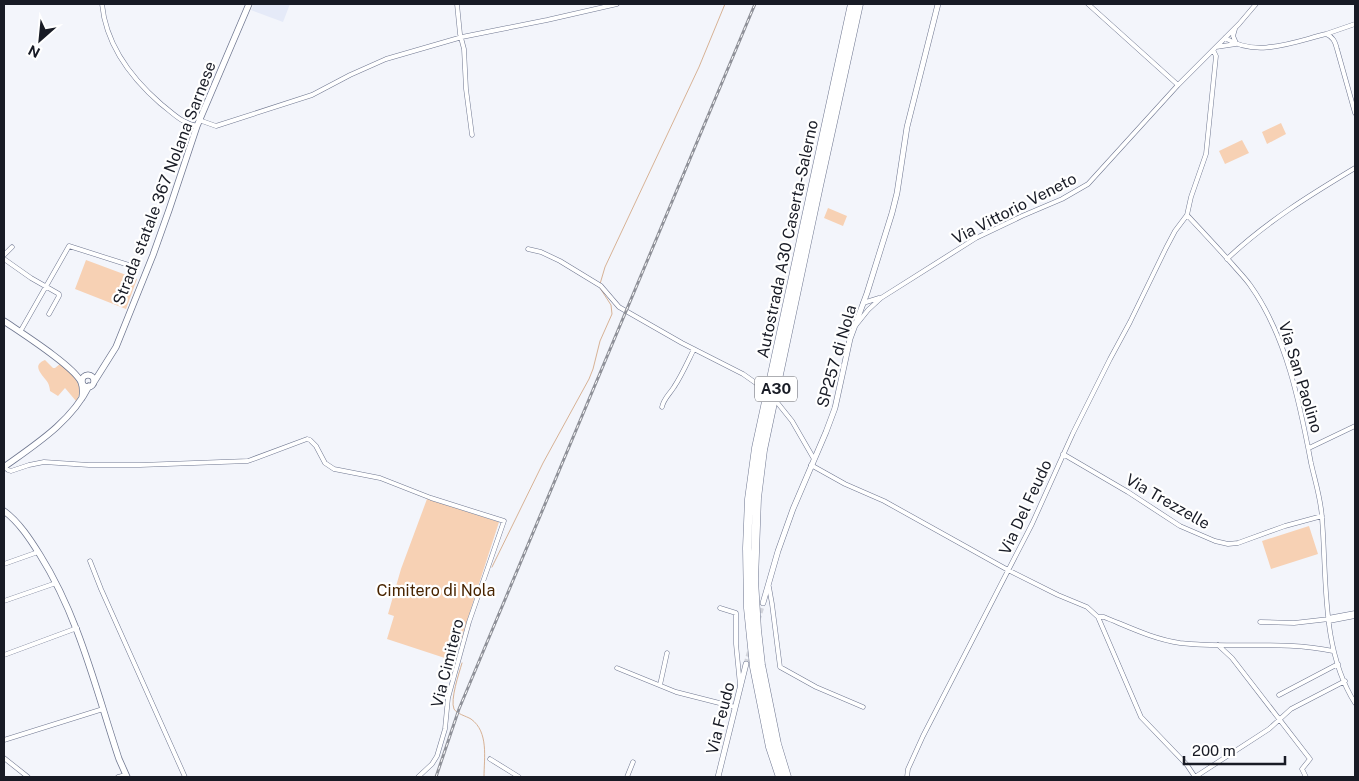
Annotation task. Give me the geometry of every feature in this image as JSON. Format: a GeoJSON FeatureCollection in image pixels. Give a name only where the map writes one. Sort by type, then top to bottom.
{"type":"FeatureCollection","features":[{"type":"Feature","properties":{"kind":"highway","name":"Autostrada A30 Caserta-Salerno"},"geometry":{"type":"LineString","coordinates":[[780,777],[770,747],[754,667],[747,578],[749,499],[756,448],[852,4]]}},
{"type":"Feature","properties":{"kind":"highway","name":"Autostrada A30 Caserta-Salerno"},"geometry":{"type":"LineString","coordinates":[[786,777],[777,744],[760,656],[754,580],[756,498],[763,450],[859,4]]}},
{"type":"Feature","properties":{"kind":"main road","name":"Strada statale 367 Nolana Sarnese"},"geometry":{"type":"LineString","coordinates":[[82,399],[116,347],[153,255],[198,123],[249,4]]}},
{"type":"Feature","properties":{"kind":"main road"},"geometry":{"type":"LineString","coordinates":[[4,321],[71,368],[88,374],[92,377],[91,384],[84,386],[71,368]]}},
{"type":"Feature","properties":{"kind":"main road"},"geometry":{"type":"LineString","coordinates":[[4,467],[66,419],[82,399],[83,376],[102,370]]}},
{"type":"Feature","properties":{"kind":"main road"},"geometry":{"type":"LineString","coordinates":[[4,511],[30,538],[56,582],[77,628],[126,776]]}},
{"type":"Feature","properties":{"kind":"street"},"geometry":{"type":"LineString","coordinates":[[102,4],[104,22],[110,39],[128,70],[145,90],[181,121],[216,126],[312,95],[386,59],[462,37],[617,4]]}},
{"type":"Feature","properties":{"kind":"street"},"geometry":{"type":"LineString","coordinates":[[457,4],[460,34],[464,49],[466,89],[472,135]]}},
{"type":"Feature","properties":{"kind":"street","name":"SP257 di Nola"},"geometry":{"type":"LineString","coordinates":[[763,602],[781,542],[835,408],[853,328],[867,293],[896,198],[905,137],[938,4]]}},
{"type":"Feature","properties":{"kind":"street"},"geometry":{"type":"LineString","coordinates":[[1088,4],[1178,85]]}},
{"type":"Feature","properties":{"kind":"street","name":"Via Vittorio Veneto"},"geometry":{"type":"LineString","coordinates":[[853,328],[881,298],[976,238],[1062,199],[1088,184],[1178,85],[1256,4]]}},
{"type":"Feature","properties":{"kind":"street"},"geometry":{"type":"LineString","coordinates":[[1225,38],[1238,44],[1254,47],[1277,47],[1355,24]]}},
{"type":"Feature","properties":{"kind":"street"},"geometry":{"type":"LineString","coordinates":[[1235,27],[1233,36],[1238,44]]}},
{"type":"Feature","properties":{"kind":"street"},"geometry":{"type":"LineString","coordinates":[[1326,34],[1334,40],[1353,96],[1355,114]]}},
{"type":"Feature","properties":{"kind":"street"},"geometry":{"type":"LineString","coordinates":[[1063,454],[1158,263],[1175,231],[1187,215],[1191,197],[1206,154],[1216,56],[1215,48],[1238,44]]}},
{"type":"Feature","properties":{"kind":"street"},"geometry":{"type":"LineString","coordinates":[[1227,258],[1285,212],[1355,168]]}},
{"type":"Feature","properties":{"kind":"street","name":"Via San Paolino"},"geometry":{"type":"LineString","coordinates":[[1187,215],[1250,284],[1279,337],[1299,405],[1317,485],[1322,516],[1333,651],[1355,703]]}},
{"type":"Feature","properties":{"kind":"street"},"geometry":{"type":"LineString","coordinates":[[20,332],[69,246],[135,267]]}},
{"type":"Feature","properties":{"kind":"street"},"geometry":{"type":"LineString","coordinates":[[4,255],[12,247]]}},
{"type":"Feature","properties":{"kind":"street"},"geometry":{"type":"LineString","coordinates":[[528,249],[560,260],[599,285],[619,307],[743,374],[762,388]]}},
{"type":"Feature","properties":{"kind":"street"},"geometry":{"type":"LineString","coordinates":[[4,259],[30,278],[60,295],[49,314]]}},
{"type":"Feature","properties":{"kind":"street"},"geometry":{"type":"LineString","coordinates":[[867,293],[868,298],[874,300]]}},
{"type":"Feature","properties":{"kind":"street"},"geometry":{"type":"LineString","coordinates":[[863,303],[881,298]]}},
{"type":"Feature","properties":{"kind":"street"},"geometry":{"type":"LineString","coordinates":[[662,407],[664,400],[673,389],[694,349]]}},
{"type":"Feature","properties":{"kind":"street"},"geometry":{"type":"LineString","coordinates":[[776,401],[792,421],[814,459]]}},
{"type":"Feature","properties":{"kind":"street"},"geometry":{"type":"LineString","coordinates":[[1308,448],[1355,426]]}},
{"type":"Feature","properties":{"kind":"street","name":"Via Cimitero"},"geometry":{"type":"LineString","coordinates":[[4,467],[11,471],[44,462],[89,465],[140,465],[248,461],[307,439],[316,446],[325,463],[334,469],[380,478],[431,498],[504,521],[469,622],[448,698],[444,729],[437,756],[432,764],[418,777]]}},
{"type":"Feature","properties":{"kind":"street","name":"Via Trezzelle"},"geometry":{"type":"LineString","coordinates":[[1063,454],[1128,492],[1180,526],[1215,541],[1228,544],[1238,543],[1285,526],[1322,516]]}},
{"type":"Feature","properties":{"kind":"street","name":"Via Del Feudo"},"geometry":{"type":"LineString","coordinates":[[907,777],[908,769],[923,736],[1032,524],[1063,454]]}},
{"type":"Feature","properties":{"kind":"street"},"geometry":{"type":"LineString","coordinates":[[811,465],[884,502],[1008,570],[1087,607],[1098,617],[1141,717],[1187,765],[1195,777],[1269,728],[1291,709],[1345,681]]}},
{"type":"Feature","properties":{"kind":"street"},"geometry":{"type":"LineString","coordinates":[[4,564],[38,552]]}},
{"type":"Feature","properties":{"kind":"street"},"geometry":{"type":"LineString","coordinates":[[90,561],[104,598],[185,777]]}},
{"type":"Feature","properties":{"kind":"street"},"geometry":{"type":"LineString","coordinates":[[4,601],[56,582]]}},
{"type":"Feature","properties":{"kind":"street"},"geometry":{"type":"LineString","coordinates":[[768,584],[780,668],[863,708]]}},
{"type":"Feature","properties":{"kind":"street"},"geometry":{"type":"LineString","coordinates":[[720,608],[736,613],[736,644],[740,687]]}},
{"type":"Feature","properties":{"kind":"street"},"geometry":{"type":"LineString","coordinates":[[1260,622],[1294,622],[1329,619],[1355,614]]}},
{"type":"Feature","properties":{"kind":"street"},"geometry":{"type":"LineString","coordinates":[[1098,617],[1104,617],[1150,636],[1180,643],[1316,647],[1333,651]]}},
{"type":"Feature","properties":{"kind":"street"},"geometry":{"type":"LineString","coordinates":[[4,654],[77,628]]}},
{"type":"Feature","properties":{"kind":"street"},"geometry":{"type":"LineString","coordinates":[[1218,645],[1232,658],[1310,759],[1302,769],[1306,777]]}},
{"type":"Feature","properties":{"kind":"street"},"geometry":{"type":"LineString","coordinates":[[660,685],[667,653]]}},
{"type":"Feature","properties":{"kind":"street","name":"Via Feudo"},"geometry":{"type":"LineString","coordinates":[[718,777],[746,664]]}},
{"type":"Feature","properties":{"kind":"street"},"geometry":{"type":"LineString","coordinates":[[1279,695],[1338,664]]}},
{"type":"Feature","properties":{"kind":"street"},"geometry":{"type":"LineString","coordinates":[[617,668],[676,692],[735,707]]}},
{"type":"Feature","properties":{"kind":"street"},"geometry":{"type":"LineString","coordinates":[[4,740],[103,709]]}},
{"type":"Feature","properties":{"kind":"street"},"geometry":{"type":"LineString","coordinates":[[4,758],[28,777]]}},
{"type":"Feature","properties":{"kind":"street"},"geometry":{"type":"LineString","coordinates":[[490,759],[519,777]]}},
{"type":"Feature","properties":{"kind":"street"},"geometry":{"type":"LineString","coordinates":[[626,777],[633,762]]}},
{"type":"Feature","properties":{"kind":"street"},"geometry":{"type":"LineString","coordinates":[[118,777],[126,776]]}},
{"type":"Feature","properties":{"kind":"shaded area"},"geometry":{"type":"Polygon","coordinates":[[[254,4],[290,4],[283,22],[251,10],[254,4]]]}},
{"type":"Feature","properties":{"kind":"green space"},"geometry":{"type":"Polygon","coordinates":[[[1281,123],[1286,134],[1267,144],[1262,132],[1281,123]]]}},
{"type":"Feature","properties":{"kind":"green space"},"geometry":{"type":"Polygon","coordinates":[[[1242,140],[1249,153],[1225,164],[1219,151],[1242,140]]]}},
{"type":"Feature","properties":{"kind":"green space"},"geometry":{"type":"Polygon","coordinates":[[[828,208],[847,216],[843,226],[824,218],[828,208]]]}},
{"type":"Feature","properties":{"kind":"green space"},"geometry":{"type":"Polygon","coordinates":[[[86,260],[137,279],[126,309],[75,289],[86,260]]]}},
{"type":"Feature","properties":{"kind":"green space"},"geometry":{"type":"Polygon","coordinates":[[[45,360],[53,368],[60,364],[76,380],[80,390],[76,401],[65,388],[58,396],[50,391],[48,383],[38,368],[41,362],[45,360]]]}},
{"type":"Feature","properties":{"kind":"green space","name":"Cimitero di Nola"},"geometry":{"type":"Polygon","coordinates":[[[427,499],[499,522],[454,661],[387,639],[394,616],[388,614],[401,569],[427,499]]]}},
{"type":"Feature","properties":{"kind":"green space"},"geometry":{"type":"Polygon","coordinates":[[[1309,526],[1318,554],[1271,569],[1262,541],[1309,526]]]}},
{"type":"Feature","properties":{"kind":"waterway"},"geometry":{"type":"LineString","coordinates":[[600,284],[605,267],[699,67],[725,4]]}},
{"type":"Feature","properties":{"kind":"waterway"},"geometry":{"type":"LineString","coordinates":[[492,567],[543,463],[593,369],[600,341],[612,314],[611,305],[600,288]]}},
{"type":"Feature","properties":{"kind":"waterway"},"geometry":{"type":"LineString","coordinates":[[462,663],[455,686],[453,705],[455,711],[471,719],[481,731],[485,754],[484,777]]}},
{"type":"Feature","properties":{"kind":"tunnel"},"geometry":{"type":"LineString","coordinates":[[758,620],[763,603]]}},
{"type":"Feature","properties":{"kind":"tunnel"},"geometry":{"type":"LineString","coordinates":[[746,664],[750,650]]}},
{"type":"Feature","properties":{"kind":"railway"},"geometry":{"type":"LineString","coordinates":[[436,777],[459,709],[755,4]]}}]}
